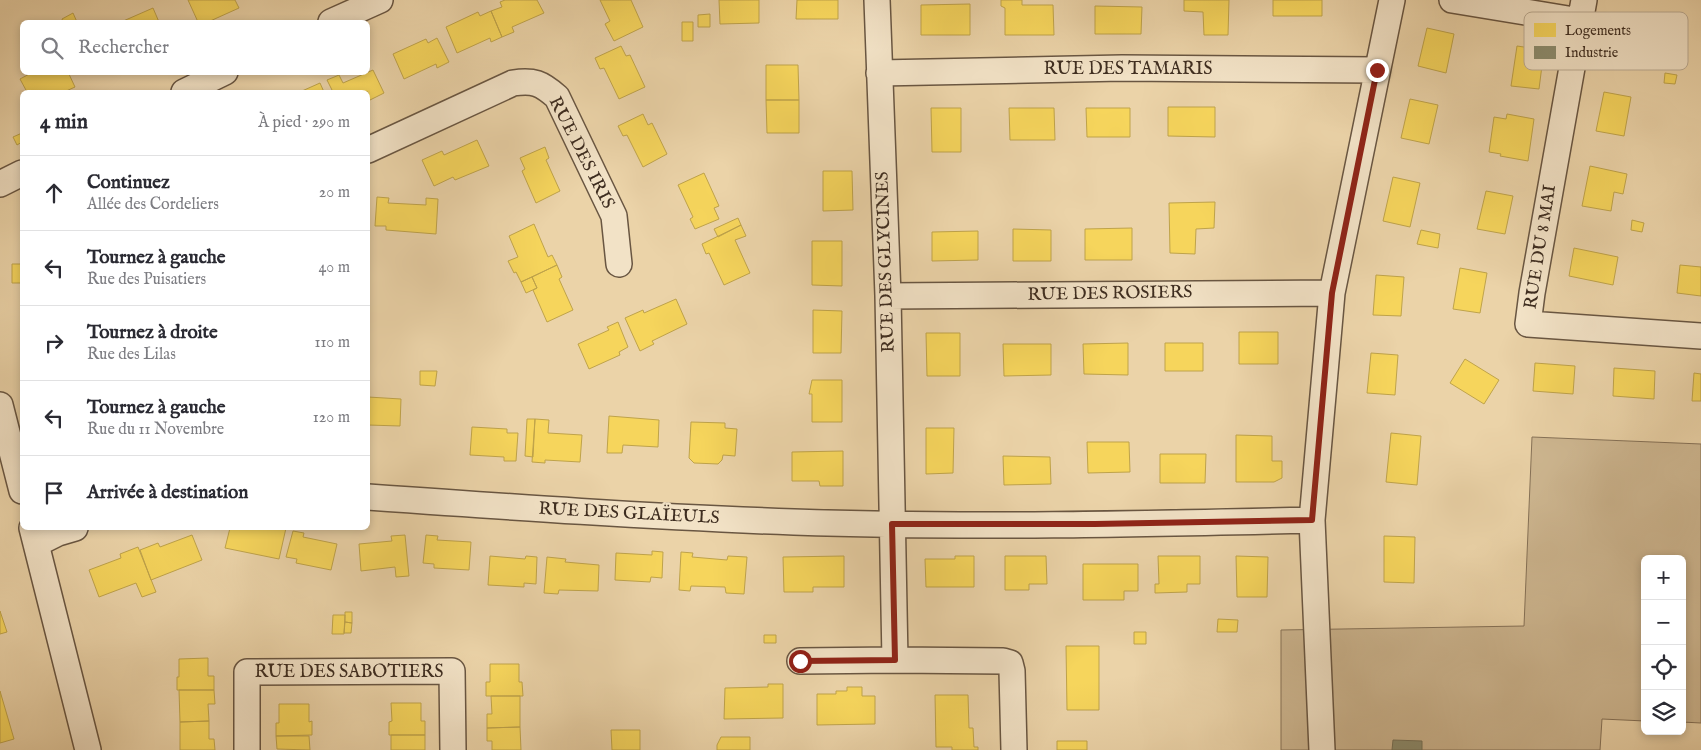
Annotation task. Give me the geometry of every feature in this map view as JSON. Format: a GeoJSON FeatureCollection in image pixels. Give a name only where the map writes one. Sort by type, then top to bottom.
{"type":"FeatureCollection","features":[{"type":"Feature","properties":{"kind":"street"},"geometry":{"type":"LineString","coordinates":[[335,20],[380,0]]}},
{"type":"Feature","properties":{"kind":"street","name":"RUE DES GLYCINES"},"geometry":{"type":"LineString","coordinates":[[877,0],[888,296],[895,660]]}},
{"type":"Feature","properties":{"kind":"street"},"geometry":{"type":"LineString","coordinates":[[1322,750],[1312,520],[1332,293],[1392,0]]}},
{"type":"Feature","properties":{"kind":"street"},"geometry":{"type":"LineString","coordinates":[[1452,0],[1582,11]]}},
{"type":"Feature","properties":{"kind":"street","name":"RUE DES TAMARIS"},"geometry":{"type":"LineString","coordinates":[[879,73],[1122,68],[1377,70]]}},
{"type":"Feature","properties":{"kind":"street","name":"RUE DU 8 MAI"},"geometry":{"type":"LineString","coordinates":[[1572,70],[1528,324],[1701,336]]}},
{"type":"Feature","properties":{"kind":"street"},"geometry":{"type":"LineString","coordinates":[[188,90],[219,75]]}},
{"type":"Feature","properties":{"kind":"street","name":"RUE DES IRIS"},"geometry":{"type":"LineString","coordinates":[[370,149],[513,83],[526,81],[542,84],[556,97],[614,216],[619,264]]}},
{"type":"Feature","properties":{"kind":"street"},"geometry":{"type":"LineString","coordinates":[[0,184],[20,174]]}},
{"type":"Feature","properties":{"kind":"street","name":"RUE DES ROSIERS"},"geometry":{"type":"LineString","coordinates":[[888,296],[1332,293]]}},
{"type":"Feature","properties":{"kind":"street"},"geometry":{"type":"LineString","coordinates":[[0,405],[20,483]]}},
{"type":"Feature","properties":{"kind":"street","name":"RUE DES GLAÏEULS"},"geometry":{"type":"LineString","coordinates":[[370,497],[785,522],[1095,524],[1312,520]]}},
{"type":"Feature","properties":{"kind":"street"},"geometry":{"type":"LineString","coordinates":[[68,530],[34,536],[88,750]]}},
{"type":"Feature","properties":{"kind":"street"},"geometry":{"type":"LineString","coordinates":[[800,661],[1003,661],[1010,663],[1012,670],[1014,750]]}},
{"type":"Feature","properties":{"kind":"street","name":"RUE DES SABOTIERS"},"geometry":{"type":"LineString","coordinates":[[247,750],[247,672],[452,671],[453,750]]}},
{"type":"Feature","properties":{"kind":"shaded area"},"geometry":{"type":"Polygon","coordinates":[[[1532,437],[1701,444],[1701,723],[1686,722],[1686,555],[1641,555],[1641,721],[1602,719],[1600,750],[1281,750],[1281,630],[1524,626],[1532,437]]]}},
{"type":"Feature","properties":{"kind":"building: Logements"},"geometry":{"type":"Polygon","coordinates":[[[188,0],[235,0],[239,8],[212,20],[197,20],[188,0]]]}},
{"type":"Feature","properties":{"kind":"building: Logements"},"geometry":{"type":"Polygon","coordinates":[[[505,0],[537,0],[544,13],[512,27],[514,32],[502,37],[491,11],[502,7],[500,2],[505,0]]]}},
{"type":"Feature","properties":{"kind":"building: Logements"},"geometry":{"type":"Polygon","coordinates":[[[600,0],[631,0],[643,27],[614,41],[605,24],[610,21],[600,0]]]}},
{"type":"Feature","properties":{"kind":"building: Logements"},"geometry":{"type":"Polygon","coordinates":[[[719,0],[759,0],[759,23],[720,24],[719,0]]]}},
{"type":"Feature","properties":{"kind":"building: Logements"},"geometry":{"type":"Polygon","coordinates":[[[797,0],[838,0],[838,19],[796,19],[797,0]]]}},
{"type":"Feature","properties":{"kind":"building: Logements"},"geometry":{"type":"Polygon","coordinates":[[[1001,0],[1022,0],[1022,5],[1053,5],[1054,35],[1005,35],[1005,8],[1001,6],[1001,0]]]}},
{"type":"Feature","properties":{"kind":"building: Logements"},"geometry":{"type":"Polygon","coordinates":[[[1184,0],[1229,0],[1228,35],[1204,35],[1203,12],[1184,11],[1184,0]]]}},
{"type":"Feature","properties":{"kind":"building: Logements"},"geometry":{"type":"Polygon","coordinates":[[[1273,0],[1322,0],[1322,16],[1273,16],[1273,0]]]}},
{"type":"Feature","properties":{"kind":"building: Logements"},"geometry":{"type":"Polygon","coordinates":[[[970,4],[970,35],[921,35],[921,5],[970,4]]]}},
{"type":"Feature","properties":{"kind":"building: Logements"},"geometry":{"type":"Polygon","coordinates":[[[1095,6],[1142,7],[1141,34],[1095,34],[1095,6]]]}},
{"type":"Feature","properties":{"kind":"building: Logements"},"geometry":{"type":"Polygon","coordinates":[[[153,8],[158,20],[126,20],[153,8]]]}},
{"type":"Feature","properties":{"kind":"building: Logements"},"geometry":{"type":"Polygon","coordinates":[[[491,11],[502,37],[491,42],[490,38],[457,53],[446,27],[478,12],[480,16],[491,11]]]}},
{"type":"Feature","properties":{"kind":"building: Logements"},"geometry":{"type":"Polygon","coordinates":[[[73,13],[76,20],[62,20],[73,13]]]}},
{"type":"Feature","properties":{"kind":"building: Logements"},"geometry":{"type":"Polygon","coordinates":[[[710,14],[710,27],[698,27],[698,15],[710,14]]]}},
{"type":"Feature","properties":{"kind":"building: Logements"},"geometry":{"type":"Polygon","coordinates":[[[682,22],[693,22],[693,41],[682,41],[682,22]]]}},
{"type":"Feature","properties":{"kind":"building: Logements"},"geometry":{"type":"Polygon","coordinates":[[[1427,28],[1454,34],[1446,73],[1418,66],[1427,28]]]}},
{"type":"Feature","properties":{"kind":"building: Logements"},"geometry":{"type":"Polygon","coordinates":[[[437,38],[449,62],[437,68],[436,64],[404,79],[393,54],[426,39],[428,43],[437,38]]]}},
{"type":"Feature","properties":{"kind":"building: Logements"},"geometry":{"type":"Polygon","coordinates":[[[621,46],[626,56],[630,55],[645,87],[619,99],[604,68],[600,69],[595,58],[621,46]]]}},
{"type":"Feature","properties":{"kind":"building: Logements"},"geometry":{"type":"Polygon","coordinates":[[[1517,46],[1524,47],[1524,70],[1541,70],[1539,89],[1511,86],[1517,46]]]}},
{"type":"Feature","properties":{"kind":"building: Logements"},"geometry":{"type":"Polygon","coordinates":[[[766,65],[798,65],[799,100],[766,100],[766,65]]]}},
{"type":"Feature","properties":{"kind":"building: Logements"},"geometry":{"type":"Polygon","coordinates":[[[373,70],[384,93],[370,100],[370,90],[332,90],[327,80],[339,75],[343,83],[361,75],[370,75],[370,71],[373,70]]]}},
{"type":"Feature","properties":{"kind":"building: Logements"},"geometry":{"type":"Polygon","coordinates":[[[1665,73],[1677,75],[1675,84],[1664,83],[1665,73]]]}},
{"type":"Feature","properties":{"kind":"building: Logements"},"geometry":{"type":"Polygon","coordinates":[[[27,75],[69,75],[75,87],[68,90],[26,90],[20,79],[27,75]]]}},
{"type":"Feature","properties":{"kind":"building: Logements"},"geometry":{"type":"Polygon","coordinates":[[[320,83],[323,90],[304,90],[320,83]]]}},
{"type":"Feature","properties":{"kind":"building: Logements"},"geometry":{"type":"Polygon","coordinates":[[[1604,92],[1631,97],[1624,136],[1596,131],[1604,92]]]}},
{"type":"Feature","properties":{"kind":"building: Logements"},"geometry":{"type":"Polygon","coordinates":[[[1410,99],[1438,105],[1429,144],[1401,138],[1410,99]]]}},
{"type":"Feature","properties":{"kind":"building: Logements"},"geometry":{"type":"Polygon","coordinates":[[[766,100],[799,100],[799,133],[767,133],[766,100]]]}},
{"type":"Feature","properties":{"kind":"building: Logements"},"geometry":{"type":"Polygon","coordinates":[[[1168,107],[1215,107],[1215,137],[1168,136],[1168,107]]]}},
{"type":"Feature","properties":{"kind":"building: Logements"},"geometry":{"type":"Polygon","coordinates":[[[931,108],[961,108],[961,152],[932,152],[931,108]]]}},
{"type":"Feature","properties":{"kind":"building: Logements"},"geometry":{"type":"Polygon","coordinates":[[[1009,108],[1054,108],[1055,140],[1010,140],[1009,108]]]}},
{"type":"Feature","properties":{"kind":"building: Logements"},"geometry":{"type":"Polygon","coordinates":[[[1086,108],[1130,108],[1130,137],[1087,137],[1086,108]]]}},
{"type":"Feature","properties":{"kind":"building: Logements"},"geometry":{"type":"Polygon","coordinates":[[[643,114],[648,125],[652,123],[667,154],[643,167],[627,135],[623,136],[618,126],[643,114]]]}},
{"type":"Feature","properties":{"kind":"building: Logements"},"geometry":{"type":"Polygon","coordinates":[[[1507,114],[1534,119],[1528,161],[1489,152],[1494,117],[1506,119],[1507,114]]]}},
{"type":"Feature","properties":{"kind":"building: Logements"},"geometry":{"type":"Polygon","coordinates":[[[20,134],[20,143],[17,145],[13,137],[20,134]]]}},
{"type":"Feature","properties":{"kind":"building: Logements"},"geometry":{"type":"Polygon","coordinates":[[[477,140],[489,166],[455,180],[453,177],[434,186],[422,160],[442,151],[444,155],[477,140]]]}},
{"type":"Feature","properties":{"kind":"building: Logements"},"geometry":{"type":"Polygon","coordinates":[[[545,147],[549,158],[546,160],[560,191],[536,203],[522,171],[525,169],[520,158],[545,147]]]}},
{"type":"Feature","properties":{"kind":"building: Logements"},"geometry":{"type":"Polygon","coordinates":[[[1590,166],[1627,174],[1623,194],[1614,192],[1611,211],[1582,206],[1590,166]]]}},
{"type":"Feature","properties":{"kind":"building: Logements"},"geometry":{"type":"Polygon","coordinates":[[[823,171],[852,171],[853,210],[823,211],[823,171]]]}},
{"type":"Feature","properties":{"kind":"building: Logements"},"geometry":{"type":"Polygon","coordinates":[[[704,173],[719,206],[714,208],[719,219],[695,229],[690,219],[693,217],[678,185],[704,173]]]}},
{"type":"Feature","properties":{"kind":"building: Logements"},"geometry":{"type":"Polygon","coordinates":[[[1393,177],[1420,183],[1410,227],[1383,221],[1393,177]]]}},
{"type":"Feature","properties":{"kind":"building: Logements"},"geometry":{"type":"Polygon","coordinates":[[[1486,191],[1513,196],[1505,234],[1477,229],[1486,191]]]}},
{"type":"Feature","properties":{"kind":"building: Logements"},"geometry":{"type":"Polygon","coordinates":[[[377,197],[389,198],[388,203],[426,205],[426,198],[438,199],[436,234],[386,230],[386,226],[375,226],[377,197]]]}},
{"type":"Feature","properties":{"kind":"building: Logements"},"geometry":{"type":"Polygon","coordinates":[[[1215,202],[1214,228],[1196,229],[1195,254],[1170,253],[1169,203],[1215,202]]]}},
{"type":"Feature","properties":{"kind":"building: Logements"},"geometry":{"type":"Polygon","coordinates":[[[738,218],[741,225],[718,237],[714,229],[738,218]]]}},
{"type":"Feature","properties":{"kind":"building: Logements"},"geometry":{"type":"Polygon","coordinates":[[[1632,220],[1644,223],[1642,232],[1631,230],[1632,220]]]}},
{"type":"Feature","properties":{"kind":"building: Logements"},"geometry":{"type":"Polygon","coordinates":[[[534,224],[548,257],[552,255],[557,265],[521,282],[508,261],[518,257],[509,236],[534,224]]]}},
{"type":"Feature","properties":{"kind":"building: Logements"},"geometry":{"type":"Polygon","coordinates":[[[741,225],[746,236],[735,240],[750,273],[724,285],[709,253],[706,254],[702,244],[741,225]]]}},
{"type":"Feature","properties":{"kind":"building: Logements"},"geometry":{"type":"Polygon","coordinates":[[[1132,228],[1132,260],[1085,260],[1085,229],[1132,228]]]}},
{"type":"Feature","properties":{"kind":"building: Logements"},"geometry":{"type":"Polygon","coordinates":[[[1013,229],[1051,230],[1051,261],[1013,261],[1013,229]]]}},
{"type":"Feature","properties":{"kind":"building: Logements"},"geometry":{"type":"Polygon","coordinates":[[[1421,230],[1440,234],[1438,248],[1417,244],[1421,230]]]}},
{"type":"Feature","properties":{"kind":"building: Logements"},"geometry":{"type":"Polygon","coordinates":[[[978,231],[978,260],[932,261],[932,232],[978,231]]]}},
{"type":"Feature","properties":{"kind":"building: Logements"},"geometry":{"type":"Polygon","coordinates":[[[812,241],[842,241],[842,286],[812,285],[812,241]]]}},
{"type":"Feature","properties":{"kind":"building: Logements"},"geometry":{"type":"Polygon","coordinates":[[[1574,248],[1618,257],[1613,285],[1569,276],[1574,248]]]}},
{"type":"Feature","properties":{"kind":"building: Logements"},"geometry":{"type":"Polygon","coordinates":[[[12,264],[20,264],[20,283],[12,283],[12,264]]]}},
{"type":"Feature","properties":{"kind":"building: Logements"},"geometry":{"type":"Polygon","coordinates":[[[557,265],[562,277],[559,279],[573,310],[547,322],[533,290],[537,288],[532,277],[557,265]]]}},
{"type":"Feature","properties":{"kind":"building: Logements"},"geometry":{"type":"Polygon","coordinates":[[[1680,265],[1701,267],[1701,296],[1677,293],[1680,265]]]}},
{"type":"Feature","properties":{"kind":"building: Logements"},"geometry":{"type":"Polygon","coordinates":[[[1460,268],[1487,273],[1480,313],[1453,309],[1460,268]]]}},
{"type":"Feature","properties":{"kind":"building: Logements"},"geometry":{"type":"Polygon","coordinates":[[[1376,275],[1404,277],[1401,316],[1373,315],[1376,275]]]}},
{"type":"Feature","properties":{"kind":"building: Logements"},"geometry":{"type":"Polygon","coordinates":[[[532,277],[537,288],[526,293],[521,282],[532,277]]]}},
{"type":"Feature","properties":{"kind":"building: Logements"},"geometry":{"type":"Polygon","coordinates":[[[676,299],[687,324],[652,341],[654,344],[640,351],[625,318],[643,310],[644,313],[676,299]]]}},
{"type":"Feature","properties":{"kind":"building: Logements"},"geometry":{"type":"Polygon","coordinates":[[[813,310],[842,311],[841,353],[813,353],[813,310]]]}},
{"type":"Feature","properties":{"kind":"building: Logements"},"geometry":{"type":"Polygon","coordinates":[[[618,322],[628,347],[619,352],[620,355],[589,369],[578,344],[609,330],[607,327],[618,322]]]}},
{"type":"Feature","properties":{"kind":"building: Logements"},"geometry":{"type":"Polygon","coordinates":[[[1239,332],[1278,332],[1278,364],[1239,364],[1239,332]]]}},
{"type":"Feature","properties":{"kind":"building: Logements"},"geometry":{"type":"Polygon","coordinates":[[[926,333],[960,333],[960,376],[927,376],[926,333]]]}},
{"type":"Feature","properties":{"kind":"building: Logements"},"geometry":{"type":"Polygon","coordinates":[[[1128,343],[1128,375],[1084,374],[1083,344],[1128,343]]]}},
{"type":"Feature","properties":{"kind":"building: Logements"},"geometry":{"type":"Polygon","coordinates":[[[1165,343],[1203,343],[1203,371],[1165,371],[1165,343]]]}},
{"type":"Feature","properties":{"kind":"building: Logements"},"geometry":{"type":"Polygon","coordinates":[[[1003,344],[1051,344],[1051,375],[1004,376],[1003,344]]]}},
{"type":"Feature","properties":{"kind":"building: Logements"},"geometry":{"type":"Polygon","coordinates":[[[1371,353],[1398,355],[1395,395],[1367,393],[1371,353]]]}},
{"type":"Feature","properties":{"kind":"building: Logements"},"geometry":{"type":"Polygon","coordinates":[[[1465,359],[1499,380],[1484,404],[1450,383],[1465,359]]]}},
{"type":"Feature","properties":{"kind":"building: Logements"},"geometry":{"type":"Polygon","coordinates":[[[1535,363],[1575,366],[1573,394],[1533,391],[1535,363]]]}},
{"type":"Feature","properties":{"kind":"building: Logements"},"geometry":{"type":"Polygon","coordinates":[[[1614,368],[1655,371],[1654,399],[1613,396],[1614,368]]]}},
{"type":"Feature","properties":{"kind":"building: Logements"},"geometry":{"type":"Polygon","coordinates":[[[420,371],[437,371],[435,386],[420,385],[420,371]]]}},
{"type":"Feature","properties":{"kind":"building: Logements"},"geometry":{"type":"Polygon","coordinates":[[[1694,373],[1701,374],[1701,401],[1692,401],[1694,373]]]}},
{"type":"Feature","properties":{"kind":"building: Logements"},"geometry":{"type":"Polygon","coordinates":[[[812,380],[842,380],[842,422],[812,422],[812,394],[809,394],[812,380]]]}},
{"type":"Feature","properties":{"kind":"building: Logements"},"geometry":{"type":"Polygon","coordinates":[[[370,397],[401,399],[400,426],[370,425],[370,397]]]}},
{"type":"Feature","properties":{"kind":"building: Logements"},"geometry":{"type":"Polygon","coordinates":[[[609,416],[659,420],[658,447],[623,445],[622,453],[607,453],[609,416]]]}},
{"type":"Feature","properties":{"kind":"building: Logements"},"geometry":{"type":"Polygon","coordinates":[[[527,419],[535,419],[533,457],[525,456],[527,419]]]}},
{"type":"Feature","properties":{"kind":"building: Logements"},"geometry":{"type":"Polygon","coordinates":[[[535,419],[549,420],[548,433],[582,435],[580,462],[545,460],[545,463],[532,462],[535,419]]]}},
{"type":"Feature","properties":{"kind":"building: Logements"},"geometry":{"type":"Polygon","coordinates":[[[691,422],[725,423],[725,428],[737,429],[735,456],[723,455],[722,460],[718,464],[694,463],[689,458],[691,422]]]}},
{"type":"Feature","properties":{"kind":"building: Logements"},"geometry":{"type":"Polygon","coordinates":[[[472,427],[507,429],[507,433],[518,433],[516,461],[504,461],[504,457],[470,455],[472,427]]]}},
{"type":"Feature","properties":{"kind":"building: Logements"},"geometry":{"type":"Polygon","coordinates":[[[926,428],[954,428],[953,473],[926,474],[926,428]]]}},
{"type":"Feature","properties":{"kind":"building: Logements"},"geometry":{"type":"Polygon","coordinates":[[[1391,433],[1421,436],[1417,485],[1386,482],[1391,433]]]}},
{"type":"Feature","properties":{"kind":"building: Logements"},"geometry":{"type":"Polygon","coordinates":[[[1236,435],[1272,436],[1272,461],[1282,461],[1282,478],[1274,482],[1236,482],[1236,435]]]}},
{"type":"Feature","properties":{"kind":"building: Logements"},"geometry":{"type":"Polygon","coordinates":[[[1087,442],[1129,442],[1130,472],[1088,473],[1087,442]]]}},
{"type":"Feature","properties":{"kind":"building: Logements"},"geometry":{"type":"Polygon","coordinates":[[[843,451],[843,486],[820,486],[819,481],[792,481],[792,452],[843,451]]]}},
{"type":"Feature","properties":{"kind":"building: Logements"},"geometry":{"type":"Polygon","coordinates":[[[1160,454],[1206,454],[1205,483],[1160,483],[1160,454]]]}},
{"type":"Feature","properties":{"kind":"building: Logements"},"geometry":{"type":"Polygon","coordinates":[[[1003,456],[1050,457],[1051,484],[1004,485],[1003,456]]]}},
{"type":"Feature","properties":{"kind":"building: Logements"},"geometry":{"type":"Polygon","coordinates":[[[230,530],[286,530],[279,559],[225,548],[230,530]]]}},
{"type":"Feature","properties":{"kind":"building: Logements"},"geometry":{"type":"Polygon","coordinates":[[[293,531],[304,533],[303,537],[337,544],[331,570],[296,563],[297,559],[286,557],[293,531]]]}},
{"type":"Feature","properties":{"kind":"building: Logements"},"geometry":{"type":"Polygon","coordinates":[[[192,535],[202,560],[151,580],[140,550],[158,543],[160,547],[192,535]]]}},
{"type":"Feature","properties":{"kind":"building: Logements"},"geometry":{"type":"Polygon","coordinates":[[[405,535],[409,576],[396,577],[395,567],[361,571],[359,544],[392,541],[391,536],[405,535]]]}},
{"type":"Feature","properties":{"kind":"building: Logements"},"geometry":{"type":"Polygon","coordinates":[[[426,535],[438,536],[437,540],[471,542],[469,570],[434,568],[434,564],[423,563],[426,535]]]}},
{"type":"Feature","properties":{"kind":"building: Logements"},"geometry":{"type":"Polygon","coordinates":[[[1384,536],[1415,537],[1414,583],[1384,582],[1384,536]]]}},
{"type":"Feature","properties":{"kind":"building: Logements"},"geometry":{"type":"Polygon","coordinates":[[[138,547],[156,592],[142,597],[136,583],[99,597],[89,570],[121,558],[120,554],[138,547]]]}},
{"type":"Feature","properties":{"kind":"building: Logements"},"geometry":{"type":"Polygon","coordinates":[[[652,551],[663,552],[662,578],[651,577],[650,582],[615,580],[616,553],[652,555],[652,551]]]}},
{"type":"Feature","properties":{"kind":"building: Logements"},"geometry":{"type":"Polygon","coordinates":[[[681,552],[693,553],[692,557],[727,560],[728,556],[747,557],[744,594],[726,593],[725,587],[691,586],[690,591],[679,590],[681,552]]]}},
{"type":"Feature","properties":{"kind":"building: Logements"},"geometry":{"type":"Polygon","coordinates":[[[490,556],[525,559],[526,556],[537,557],[536,584],[524,583],[524,587],[488,585],[490,556]]]}},
{"type":"Feature","properties":{"kind":"building: Logements"},"geometry":{"type":"Polygon","coordinates":[[[844,556],[844,587],[813,587],[813,592],[784,592],[783,557],[844,556]]]}},
{"type":"Feature","properties":{"kind":"building: Logements"},"geometry":{"type":"Polygon","coordinates":[[[955,556],[974,556],[974,587],[926,587],[925,559],[955,559],[955,556]]]}},
{"type":"Feature","properties":{"kind":"building: Logements"},"geometry":{"type":"Polygon","coordinates":[[[1005,556],[1046,556],[1047,584],[1029,584],[1029,590],[1005,590],[1005,556]]]}},
{"type":"Feature","properties":{"kind":"building: Logements"},"geometry":{"type":"Polygon","coordinates":[[[1158,556],[1200,556],[1200,584],[1187,584],[1187,592],[1155,593],[1155,584],[1159,584],[1158,556]]]}},
{"type":"Feature","properties":{"kind":"building: Logements"},"geometry":{"type":"Polygon","coordinates":[[[1236,556],[1268,557],[1267,597],[1237,597],[1236,556]]]}},
{"type":"Feature","properties":{"kind":"building: Logements"},"geometry":{"type":"Polygon","coordinates":[[[547,557],[566,559],[565,562],[599,565],[598,591],[559,590],[558,594],[544,593],[547,557]]]}},
{"type":"Feature","properties":{"kind":"building: Logements"},"geometry":{"type":"Polygon","coordinates":[[[1083,564],[1138,564],[1138,591],[1124,591],[1124,600],[1083,600],[1083,564]]]}},
{"type":"Feature","properties":{"kind":"building: Logements"},"geometry":{"type":"Polygon","coordinates":[[[0,611],[7,632],[0,634],[0,611]]]}},
{"type":"Feature","properties":{"kind":"building: Logements"},"geometry":{"type":"Polygon","coordinates":[[[345,612],[352,612],[352,623],[345,622],[345,612]]]}},
{"type":"Feature","properties":{"kind":"building: Logements"},"geometry":{"type":"Polygon","coordinates":[[[333,615],[345,615],[344,634],[332,634],[333,615]]]}},
{"type":"Feature","properties":{"kind":"building: Logements"},"geometry":{"type":"Polygon","coordinates":[[[1218,619],[1238,620],[1237,632],[1217,632],[1218,619]]]}},
{"type":"Feature","properties":{"kind":"building: Logements"},"geometry":{"type":"Polygon","coordinates":[[[345,622],[352,623],[351,633],[344,633],[345,622]]]}},
{"type":"Feature","properties":{"kind":"building: Logements"},"geometry":{"type":"Polygon","coordinates":[[[1134,632],[1146,632],[1146,644],[1134,644],[1134,632]]]}},
{"type":"Feature","properties":{"kind":"building: Logements"},"geometry":{"type":"Polygon","coordinates":[[[764,635],[776,635],[776,643],[764,643],[764,635]]]}},
{"type":"Feature","properties":{"kind":"building: Logements"},"geometry":{"type":"Polygon","coordinates":[[[1066,646],[1099,646],[1099,710],[1067,710],[1066,646]]]}},
{"type":"Feature","properties":{"kind":"building: Logements"},"geometry":{"type":"Polygon","coordinates":[[[208,658],[208,676],[214,676],[214,690],[177,690],[179,659],[208,658]]]}},
{"type":"Feature","properties":{"kind":"building: Logements"},"geometry":{"type":"Polygon","coordinates":[[[490,664],[519,664],[519,682],[522,682],[523,696],[486,696],[486,682],[490,682],[490,664]]]}},
{"type":"Feature","properties":{"kind":"building: Logements"},"geometry":{"type":"Polygon","coordinates":[[[768,684],[783,684],[783,718],[724,719],[725,688],[768,687],[768,684]]]}},
{"type":"Feature","properties":{"kind":"building: Logements"},"geometry":{"type":"Polygon","coordinates":[[[847,687],[862,687],[862,696],[875,696],[875,724],[817,725],[817,694],[836,694],[836,691],[847,691],[847,687]]]}},
{"type":"Feature","properties":{"kind":"building: Logements"},"geometry":{"type":"Polygon","coordinates":[[[179,690],[214,690],[215,704],[208,704],[209,721],[180,722],[179,690]]]}},
{"type":"Feature","properties":{"kind":"building: Logements"},"geometry":{"type":"Polygon","coordinates":[[[0,691],[14,739],[0,743],[0,691]]]}},
{"type":"Feature","properties":{"kind":"building: Logements"},"geometry":{"type":"Polygon","coordinates":[[[935,695],[968,695],[969,728],[973,728],[974,747],[978,747],[978,750],[952,750],[952,747],[936,747],[935,695]]]}},
{"type":"Feature","properties":{"kind":"building: Logements"},"geometry":{"type":"Polygon","coordinates":[[[491,696],[520,696],[520,727],[487,728],[487,714],[492,714],[491,696]]]}},
{"type":"Feature","properties":{"kind":"building: Logements"},"geometry":{"type":"Polygon","coordinates":[[[391,703],[421,703],[421,721],[425,721],[425,735],[389,735],[389,722],[392,721],[391,703]]]}},
{"type":"Feature","properties":{"kind":"building: Logements"},"geometry":{"type":"Polygon","coordinates":[[[279,704],[309,704],[309,722],[312,721],[312,735],[276,736],[276,723],[279,723],[279,704]]]}},
{"type":"Feature","properties":{"kind":"building: Logements"},"geometry":{"type":"Polygon","coordinates":[[[209,721],[209,739],[214,739],[215,750],[180,750],[180,722],[209,721]]]}},
{"type":"Feature","properties":{"kind":"building: Logements"},"geometry":{"type":"Polygon","coordinates":[[[520,727],[521,750],[492,750],[492,741],[487,741],[487,728],[520,727]]]}},
{"type":"Feature","properties":{"kind":"building: Logements"},"geometry":{"type":"Polygon","coordinates":[[[611,730],[640,730],[640,750],[612,750],[611,730]]]}},
{"type":"Feature","properties":{"kind":"building: Logements"},"geometry":{"type":"Polygon","coordinates":[[[391,735],[425,735],[425,750],[391,750],[391,735]]]}},
{"type":"Feature","properties":{"kind":"building: Logements"},"geometry":{"type":"Polygon","coordinates":[[[276,736],[309,736],[310,750],[277,749],[276,736]]]}},
{"type":"Feature","properties":{"kind":"building: Logements"},"geometry":{"type":"Polygon","coordinates":[[[721,737],[750,737],[750,750],[717,750],[721,737]]]}},
{"type":"Feature","properties":{"kind":"building: Logements"},"geometry":{"type":"Polygon","coordinates":[[[1057,741],[1087,741],[1087,750],[1057,750],[1057,741]]]}},
{"type":"Feature","properties":{"kind":"building: Industrie"},"geometry":{"type":"Polygon","coordinates":[[[1393,740],[1422,741],[1422,750],[1392,750],[1393,740]]]}},
{"type":"Feature","properties":{"kind":"route"},"geometry":{"type":"LineString","coordinates":[[800,661],[895,660],[892,524],[1095,524],[1312,520],[1332,293],[1377,70]]}}]}
